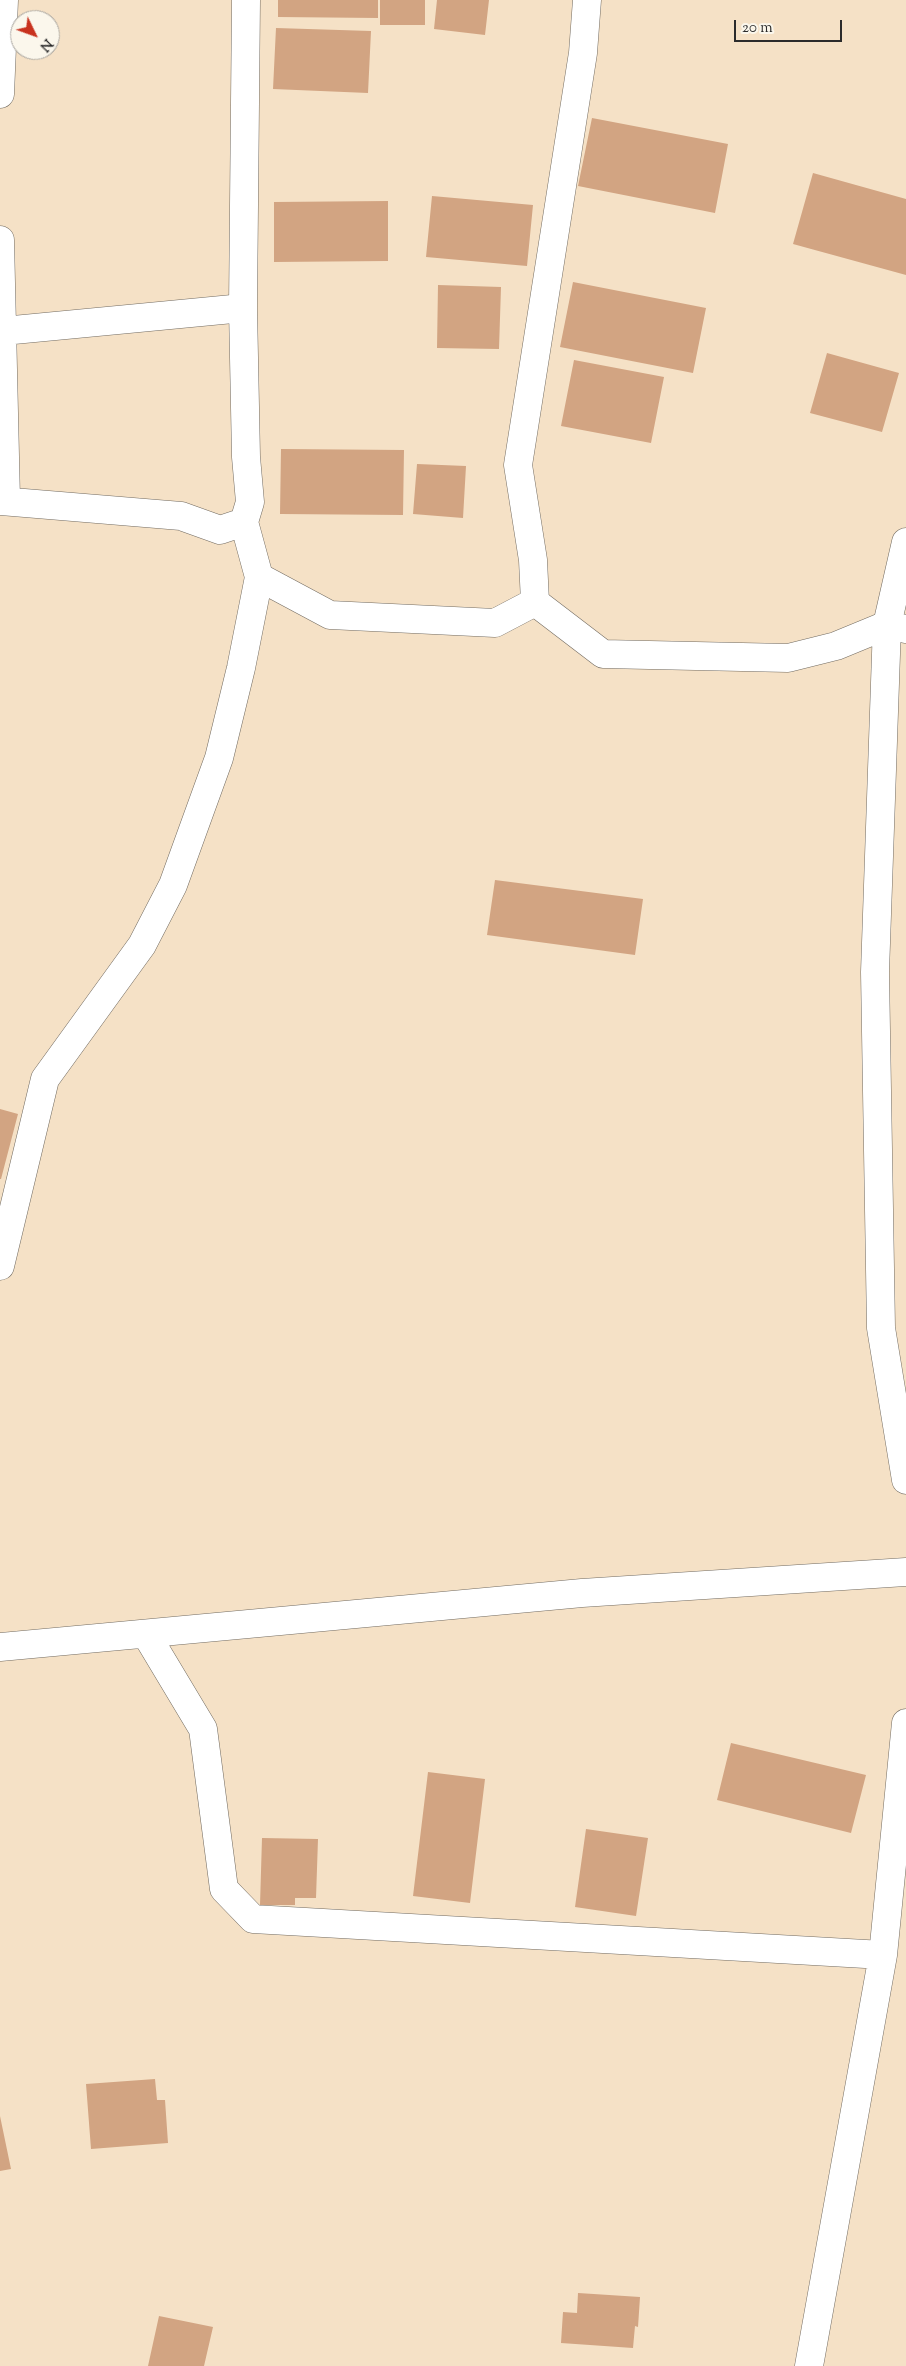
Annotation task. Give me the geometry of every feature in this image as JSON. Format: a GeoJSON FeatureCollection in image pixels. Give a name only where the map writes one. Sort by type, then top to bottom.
{"type":"FeatureCollection","features":[{"type":"Feature","properties":{"kind":"street"},"geometry":{"type":"LineString","coordinates":[[0,94],[4,0]]}},
{"type":"Feature","properties":{"kind":"street"},"geometry":{"type":"LineString","coordinates":[[0,1266],[45,1079],[142,945],[173,885],[219,758],[241,668],[259,577],[244,522],[250,502],[246,457],[243,308],[246,0]]}},
{"type":"Feature","properties":{"kind":"street"},"geometry":{"type":"LineString","coordinates":[[587,0],[583,53],[518,465],[533,560],[535,602],[603,654],[788,658],[836,646],[896,627]]}},
{"type":"Feature","properties":{"kind":"street"},"geometry":{"type":"LineString","coordinates":[[0,240],[3,331],[3,501],[181,516],[220,530],[244,522]]}},
{"type":"Feature","properties":{"kind":"street"},"geometry":{"type":"LineString","coordinates":[[3,331],[243,308]]}},
{"type":"Feature","properties":{"kind":"street"},"geometry":{"type":"LineString","coordinates":[[906,542],[896,627],[875,972],[881,1328],[906,1480]]}},
{"type":"Feature","properties":{"kind":"street"},"geometry":{"type":"LineString","coordinates":[[259,577],[330,615],[496,623],[535,602]]}},
{"type":"Feature","properties":{"kind":"street"},"geometry":{"type":"LineString","coordinates":[[0,1647],[582,1593],[906,1572]]}},
{"type":"Feature","properties":{"kind":"street"},"geometry":{"type":"LineString","coordinates":[[146,1634],[203,1729],[224,1889],[254,1919],[883,1955]]}},
{"type":"Feature","properties":{"kind":"street"},"geometry":{"type":"LineString","coordinates":[[809,2366],[883,1955],[906,1722]]}},
{"type":"Feature","properties":{"kind":"building"},"geometry":{"type":"Polygon","coordinates":[[[278,0],[378,0],[378,18],[278,17],[278,0]]]}},
{"type":"Feature","properties":{"kind":"building"},"geometry":{"type":"Polygon","coordinates":[[[380,0],[425,0],[425,25],[380,25],[380,0]]]}},
{"type":"Feature","properties":{"kind":"building"},"geometry":{"type":"Polygon","coordinates":[[[437,0],[489,0],[485,35],[434,29],[437,0]]]}},
{"type":"Feature","properties":{"kind":"building"},"geometry":{"type":"Polygon","coordinates":[[[276,28],[371,31],[368,93],[273,89],[276,28]]]}},
{"type":"Feature","properties":{"kind":"building"},"geometry":{"type":"Polygon","coordinates":[[[592,118],[728,144],[715,213],[578,186],[592,118]]]}},
{"type":"Feature","properties":{"kind":"building"},"geometry":{"type":"Polygon","coordinates":[[[813,173],[906,199],[906,275],[793,244],[813,173]]]}},
{"type":"Feature","properties":{"kind":"building"},"geometry":{"type":"Polygon","coordinates":[[[432,196],[533,205],[527,266],[426,257],[432,196]]]}},
{"type":"Feature","properties":{"kind":"building"},"geometry":{"type":"Polygon","coordinates":[[[388,201],[388,261],[274,262],[274,202],[388,201]]]}},
{"type":"Feature","properties":{"kind":"building"},"geometry":{"type":"Polygon","coordinates":[[[573,282],[706,308],[693,373],[560,347],[573,282]]]}},
{"type":"Feature","properties":{"kind":"building"},"geometry":{"type":"Polygon","coordinates":[[[438,285],[501,287],[499,349],[437,348],[438,285]]]}},
{"type":"Feature","properties":{"kind":"building"},"geometry":{"type":"Polygon","coordinates":[[[827,353],[899,373],[882,432],[810,413],[827,353]]]}},
{"type":"Feature","properties":{"kind":"building"},"geometry":{"type":"Polygon","coordinates":[[[574,360],[664,377],[651,443],[561,426],[574,360]]]}},
{"type":"Feature","properties":{"kind":"building"},"geometry":{"type":"Polygon","coordinates":[[[281,449],[404,450],[403,515],[280,514],[281,449]]]}},
{"type":"Feature","properties":{"kind":"building"},"geometry":{"type":"Polygon","coordinates":[[[417,464],[466,466],[463,518],[413,514],[417,464]]]}},
{"type":"Feature","properties":{"kind":"building"},"geometry":{"type":"Polygon","coordinates":[[[495,880],[643,899],[635,955],[487,935],[495,880]]]}},
{"type":"Feature","properties":{"kind":"building"},"geometry":{"type":"Polygon","coordinates":[[[0,1109],[18,1114],[1,1179],[0,1179],[0,1109]]]}},
{"type":"Feature","properties":{"kind":"building"},"geometry":{"type":"Polygon","coordinates":[[[731,1743],[866,1775],[851,1833],[717,1800],[731,1743]]]}},
{"type":"Feature","properties":{"kind":"building"},"geometry":{"type":"Polygon","coordinates":[[[428,1772],[485,1779],[470,1903],[413,1896],[428,1772]]]}},
{"type":"Feature","properties":{"kind":"building"},"geometry":{"type":"Polygon","coordinates":[[[586,1829],[648,1838],[636,1916],[575,1907],[586,1829]]]}},
{"type":"Feature","properties":{"kind":"building"},"geometry":{"type":"Polygon","coordinates":[[[262,1838],[318,1839],[316,1898],[295,1898],[295,1905],[260,1905],[262,1838]]]}},
{"type":"Feature","properties":{"kind":"building"},"geometry":{"type":"Polygon","coordinates":[[[155,2079],[157,2100],[165,2100],[168,2143],[91,2149],[86,2084],[155,2079]]]}},
{"type":"Feature","properties":{"kind":"building"},"geometry":{"type":"Polygon","coordinates":[[[0,2116],[11,2169],[0,2171],[0,2116]]]}},
{"type":"Feature","properties":{"kind":"building"},"geometry":{"type":"Polygon","coordinates":[[[578,2293],[640,2297],[638,2327],[635,2326],[633,2348],[561,2343],[563,2312],[577,2313],[578,2293]]]}},
{"type":"Feature","properties":{"kind":"building"},"geometry":{"type":"Polygon","coordinates":[[[159,2316],[213,2327],[204,2366],[148,2366],[159,2316]]]}}]}
